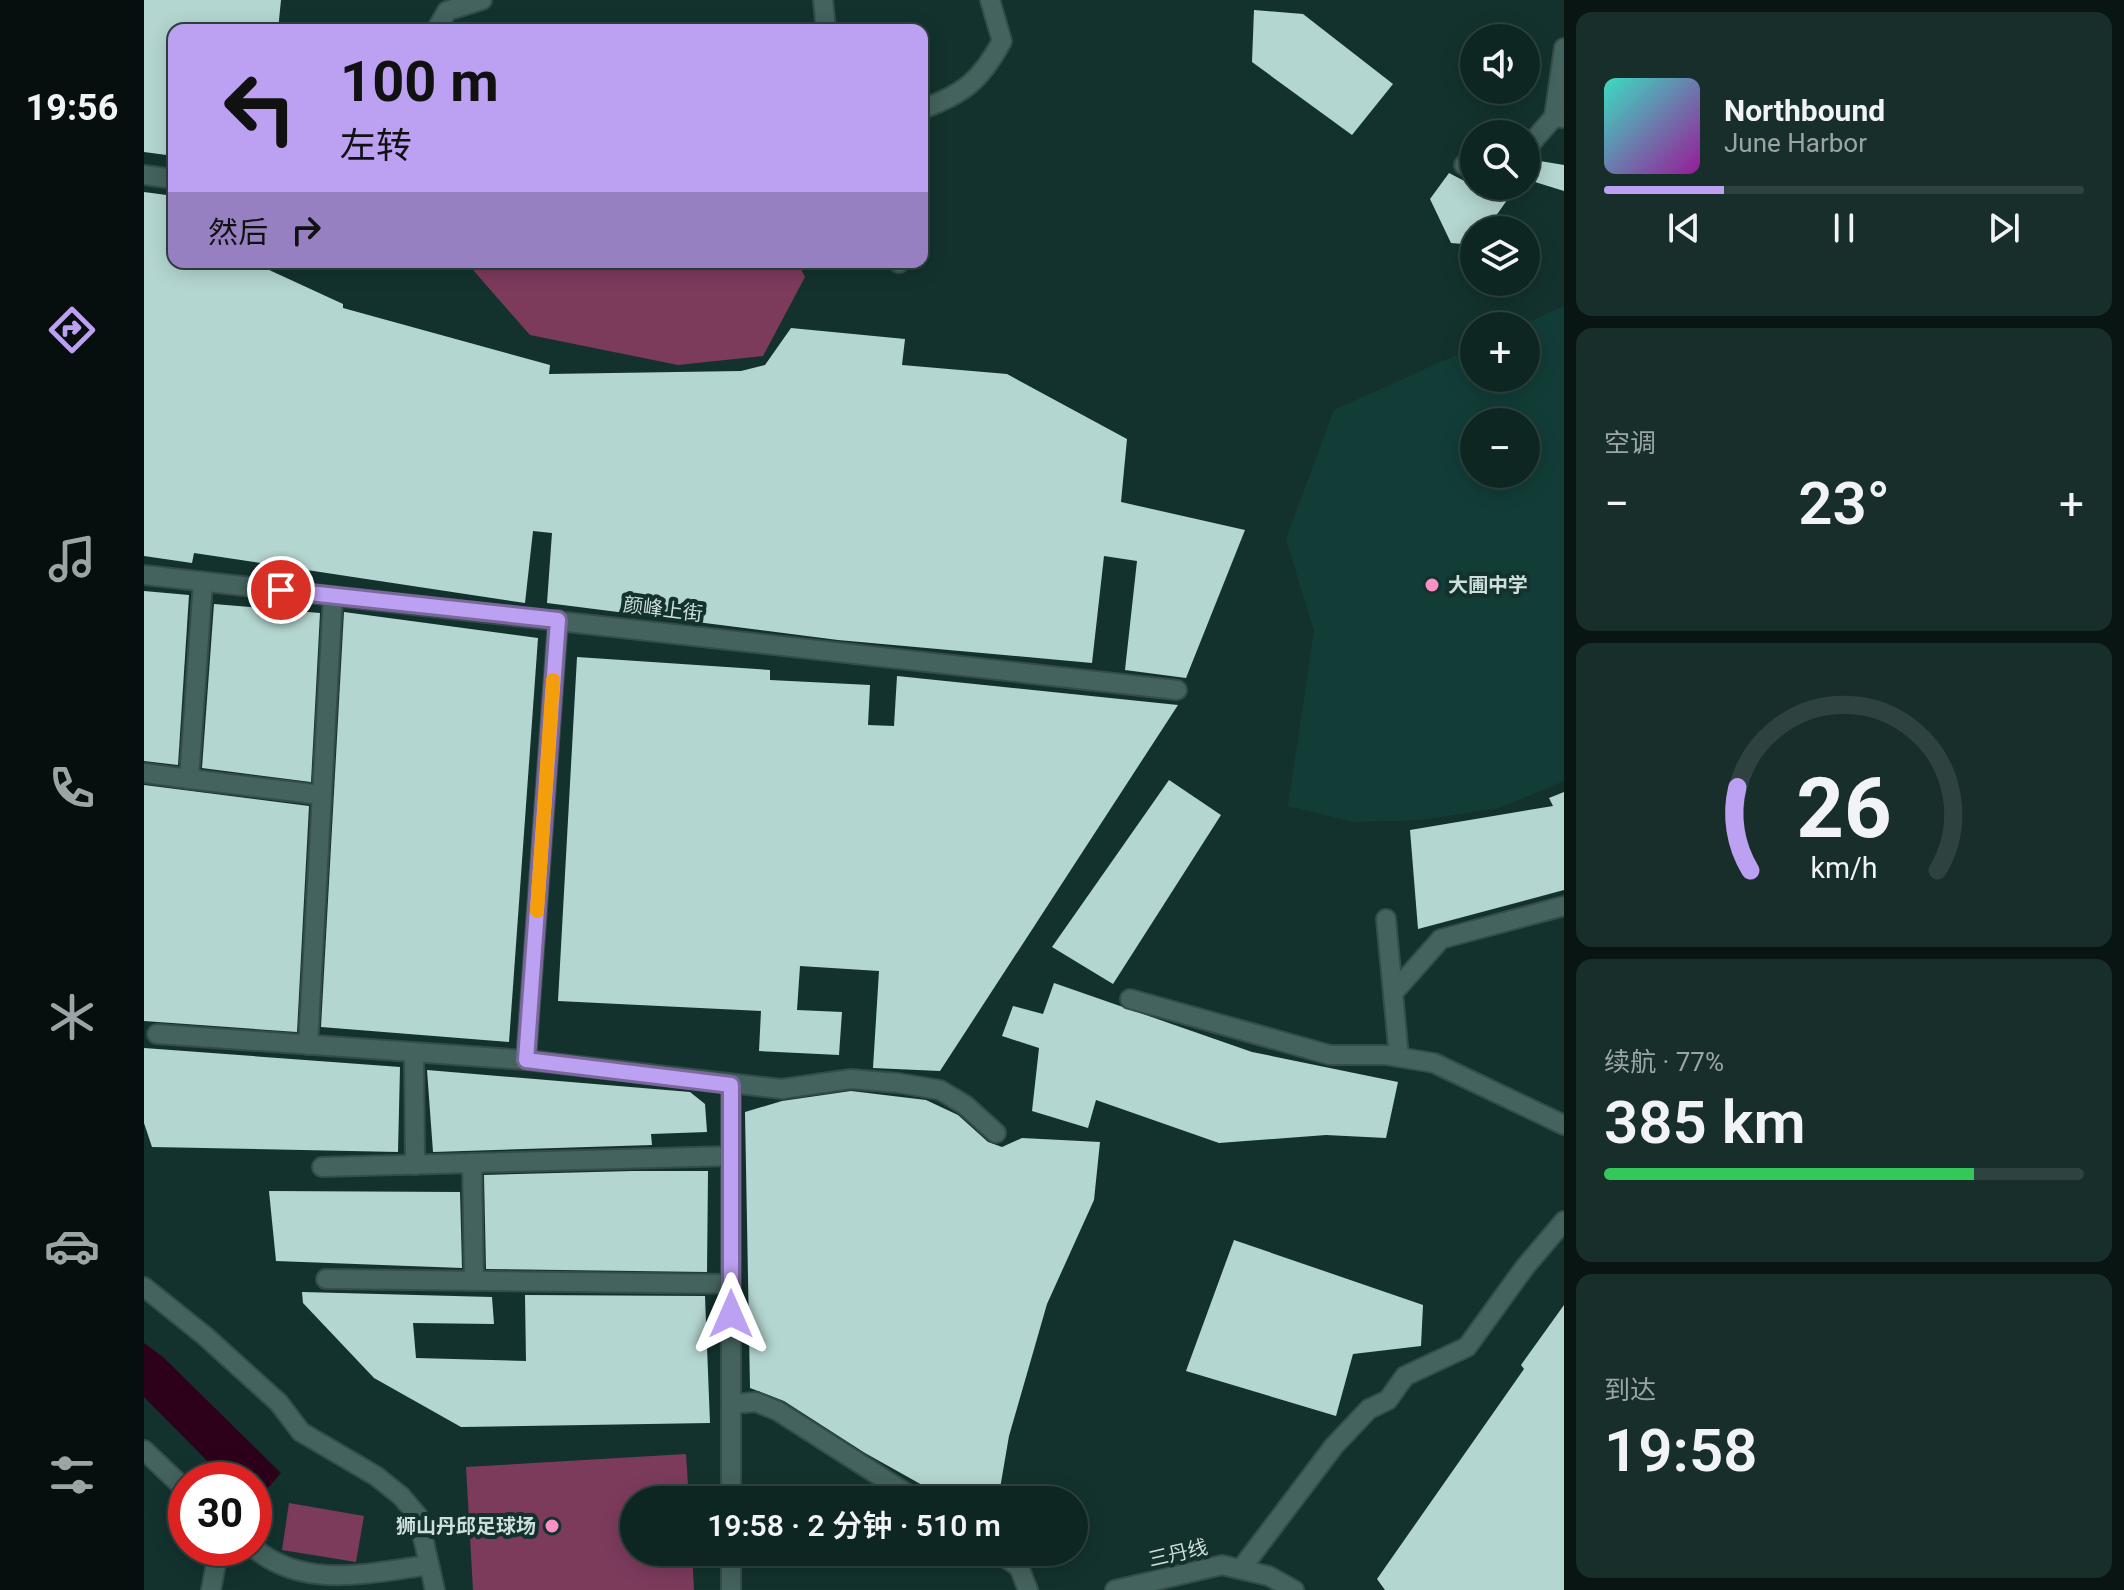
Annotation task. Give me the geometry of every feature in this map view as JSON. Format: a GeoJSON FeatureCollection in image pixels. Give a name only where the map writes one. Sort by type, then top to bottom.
{"type":"FeatureCollection","features":[{"type":"Feature","properties":{"kind":"street"},"geometry":{"type":"LineString","coordinates":[[439,24],[447,11],[482,0]]}},
{"type":"Feature","properties":{"kind":"street"},"geometry":{"type":"LineString","coordinates":[[823,0],[825,24]]}},
{"type":"Feature","properties":{"kind":"street"},"geometry":{"type":"LineString","coordinates":[[928,107],[948,100],[985,73],[1002,41],[990,0]]}},
{"type":"Feature","properties":{"kind":"street"},"geometry":{"type":"LineString","coordinates":[[1540,135],[1559,117],[1564,48]]}},
{"type":"Feature","properties":{"kind":"street"},"geometry":{"type":"LineString","coordinates":[[144,175],[168,178]]}},
{"type":"Feature","properties":{"kind":"street","name":"颜峰上街"},"geometry":{"type":"LineString","coordinates":[[144,575],[1177,690]]}},
{"type":"Feature","properties":{"kind":"street"},"geometry":{"type":"LineString","coordinates":[[189,779],[203,582]]}},
{"type":"Feature","properties":{"kind":"street"},"geometry":{"type":"LineString","coordinates":[[308,1045],[333,596]]}},
{"type":"Feature","properties":{"kind":"street"},"geometry":{"type":"LineString","coordinates":[[526,1060],[558,620]]}},
{"type":"Feature","properties":{"kind":"street"},"geometry":{"type":"LineString","coordinates":[[144,773],[322,795]]}},
{"type":"Feature","properties":{"kind":"street"},"geometry":{"type":"LineString","coordinates":[[1393,993],[1441,939],[1564,906]]}},
{"type":"Feature","properties":{"kind":"street"},"geometry":{"type":"LineString","coordinates":[[1386,919],[1399,1057]]}},
{"type":"Feature","properties":{"kind":"street"},"geometry":{"type":"LineString","coordinates":[[1130,999],[1330,1055],[1399,1057],[1434,1063],[1564,1125]]}},
{"type":"Feature","properties":{"kind":"street"},"geometry":{"type":"LineString","coordinates":[[157,1034],[526,1060],[782,1089],[851,1079],[940,1090],[965,1105],[996,1133]]}},
{"type":"Feature","properties":{"kind":"street"},"geometry":{"type":"LineString","coordinates":[[414,1052],[415,1165]]}},
{"type":"Feature","properties":{"kind":"street"},"geometry":{"type":"LineString","coordinates":[[731,1085],[731,1486]]}},
{"type":"Feature","properties":{"kind":"street"},"geometry":{"type":"LineString","coordinates":[[322,1167],[731,1156]]}},
{"type":"Feature","properties":{"kind":"street"},"geometry":{"type":"LineString","coordinates":[[472,1163],[474,1281]]}},
{"type":"Feature","properties":{"kind":"street"},"geometry":{"type":"LineString","coordinates":[[1241,1569],[1334,1446],[1369,1409],[1388,1400],[1405,1376],[1467,1347],[1525,1267],[1564,1221]]}},
{"type":"Feature","properties":{"kind":"street"},"geometry":{"type":"LineString","coordinates":[[326,1279],[731,1284]]}},
{"type":"Feature","properties":{"kind":"street"},"geometry":{"type":"LineString","coordinates":[[144,1287],[205,1336],[279,1403],[301,1432],[376,1476],[401,1496],[418,1516],[435,1590]]}},
{"type":"Feature","properties":{"kind":"street"},"geometry":{"type":"LineString","coordinates":[[731,1404],[756,1402],[778,1411],[895,1486]]}},
{"type":"Feature","properties":{"kind":"street"},"geometry":{"type":"LineString","coordinates":[[144,1450],[168,1473]]}},
{"type":"Feature","properties":{"kind":"street"},"geometry":{"type":"LineString","coordinates":[[272,1561],[329,1577],[429,1565]]}},
{"type":"Feature","properties":{"kind":"street","name":"三丹线"},"geometry":{"type":"LineString","coordinates":[[1115,1590],[1222,1565],[1269,1576],[1294,1590]]}},
{"type":"Feature","properties":{"kind":"street"},"geometry":{"type":"LineString","coordinates":[[211,1590],[216,1566]]}},
{"type":"Feature","properties":{"kind":"street"},"geometry":{"type":"LineString","coordinates":[[731,1566],[731,1590]]}},
{"type":"Feature","properties":{"kind":"street"},"geometry":{"type":"LineString","coordinates":[[1018,1566],[1028,1590]]}},
{"type":"Feature","properties":{"kind":"shaded area"},"geometry":{"type":"Polygon","coordinates":[[[471,268],[800,268],[805,277],[763,356],[678,365],[530,335],[471,268]]]}},
{"type":"Feature","properties":{"kind":"shaded area","name":"大圃中学"},"geometry":{"type":"Polygon","coordinates":[[[1564,306],[1564,781],[1499,808],[1421,820],[1353,822],[1288,806],[1314,631],[1286,539],[1334,410],[1460,353],[1460,392],[1540,392],[1540,317],[1564,306]]]}},
{"type":"Feature","properties":{"kind":"shaded area"},"geometry":{"type":"Polygon","coordinates":[[[144,1343],[163,1357],[270,1462],[208,1462],[144,1397],[144,1343]]]}},
{"type":"Feature","properties":{"kind":"shaded area","name":"狮山丹邱足球场"},"geometry":{"type":"Polygon","coordinates":[[[686,1454],[688,1486],[620,1486],[620,1566],[693,1566],[694,1590],[473,1590],[466,1467],[686,1454]]]}},
{"type":"Feature","properties":{"kind":"shaded area"},"geometry":{"type":"Polygon","coordinates":[[[272,1464],[281,1473],[272,1483],[272,1464]]]}},
{"type":"Feature","properties":{"kind":"shaded area"},"geometry":{"type":"Polygon","coordinates":[[[289,1503],[364,1516],[356,1562],[282,1550],[289,1503]]]}},
{"type":"Feature","properties":{"kind":"building"},"geometry":{"type":"Polygon","coordinates":[[[144,0],[281,0],[279,24],[168,24],[168,155],[144,152],[144,0]]]}},
{"type":"Feature","properties":{"kind":"building"},"geometry":{"type":"Polygon","coordinates":[[[1254,10],[1303,14],[1393,84],[1352,135],[1252,62],[1254,10]]]}},
{"type":"Feature","properties":{"kind":"building"},"geometry":{"type":"Polygon","coordinates":[[[1540,161],[1564,165],[1564,191],[1540,184],[1540,161]]]}},
{"type":"Feature","properties":{"kind":"building"},"geometry":{"type":"Polygon","coordinates":[[[1449,173],[1460,179],[1460,200],[1507,200],[1496,216],[1460,216],[1460,244],[1451,243],[1430,199],[1449,173]]]}},
{"type":"Feature","properties":{"kind":"building"},"geometry":{"type":"Polygon","coordinates":[[[144,192],[168,195],[168,268],[265,268],[343,304],[343,308],[550,365],[549,374],[741,371],[765,365],[791,328],[905,339],[902,365],[1007,374],[1127,439],[1121,502],[1245,530],[1186,678],[1125,670],[1137,561],[1104,556],[1092,663],[838,640],[547,603],[552,533],[533,531],[525,603],[194,553],[192,563],[144,556],[144,192]]]}},
{"type":"Feature","properties":{"kind":"building"},"geometry":{"type":"Polygon","coordinates":[[[144,591],[189,595],[178,765],[144,761],[144,591]]]}},
{"type":"Feature","properties":{"kind":"building"},"geometry":{"type":"Polygon","coordinates":[[[214,604],[320,613],[311,782],[202,768],[214,604]]]}},
{"type":"Feature","properties":{"kind":"building"},"geometry":{"type":"Polygon","coordinates":[[[344,612],[538,638],[509,1042],[321,1027],[344,612]]]}},
{"type":"Feature","properties":{"kind":"building"},"geometry":{"type":"Polygon","coordinates":[[[577,657],[770,670],[770,680],[870,685],[868,725],[894,726],[897,676],[1178,705],[940,1071],[873,1068],[879,971],[800,966],[797,1010],[842,1012],[839,1055],[759,1051],[761,1011],[558,1001],[577,657]]]}},
{"type":"Feature","properties":{"kind":"building"},"geometry":{"type":"Polygon","coordinates":[[[1169,780],[1221,815],[1113,984],[1052,947],[1169,780]]]}},
{"type":"Feature","properties":{"kind":"building"},"geometry":{"type":"Polygon","coordinates":[[[144,785],[309,806],[297,1032],[144,1021],[144,785]]]}},
{"type":"Feature","properties":{"kind":"building"},"geometry":{"type":"Polygon","coordinates":[[[1564,792],[1564,890],[1418,929],[1410,830],[1553,806],[1549,798],[1564,792]]]}},
{"type":"Feature","properties":{"kind":"building"},"geometry":{"type":"Polygon","coordinates":[[[1054,983],[1252,1052],[1398,1082],[1386,1138],[1326,1135],[1219,1143],[1096,1100],[1088,1128],[1032,1111],[1039,1048],[1002,1036],[1013,1006],[1043,1014],[1054,983]]]}},
{"type":"Feature","properties":{"kind":"building"},"geometry":{"type":"Polygon","coordinates":[[[144,1048],[400,1067],[398,1152],[152,1147],[144,1123],[144,1048]]]}},
{"type":"Feature","properties":{"kind":"building"},"geometry":{"type":"Polygon","coordinates":[[[427,1070],[690,1092],[705,1104],[707,1132],[651,1134],[652,1145],[433,1152],[427,1070]]]}},
{"type":"Feature","properties":{"kind":"building"},"geometry":{"type":"Polygon","coordinates":[[[851,1091],[926,1100],[958,1115],[988,1142],[1002,1147],[1022,1138],[1100,1142],[1094,1200],[1047,1304],[1009,1436],[1000,1486],[924,1486],[865,1453],[784,1401],[750,1388],[745,1112],[782,1101],[851,1091]]]}},
{"type":"Feature","properties":{"kind":"building"},"geometry":{"type":"Polygon","coordinates":[[[708,1171],[707,1272],[486,1269],[484,1175],[708,1171]]]}},
{"type":"Feature","properties":{"kind":"building"},"geometry":{"type":"Polygon","coordinates":[[[269,1191],[460,1192],[462,1268],[276,1261],[269,1191]]]}},
{"type":"Feature","properties":{"kind":"building"},"geometry":{"type":"Polygon","coordinates":[[[1234,1240],[1423,1305],[1421,1346],[1353,1354],[1336,1416],[1186,1371],[1234,1240]]]}},
{"type":"Feature","properties":{"kind":"building"},"geometry":{"type":"Polygon","coordinates":[[[302,1292],[492,1297],[494,1324],[413,1323],[416,1358],[526,1361],[525,1295],[705,1296],[710,1423],[461,1427],[374,1378],[303,1303],[302,1292]]]}},
{"type":"Feature","properties":{"kind":"building"},"geometry":{"type":"Polygon","coordinates":[[[1564,1305],[1564,1590],[1385,1590],[1377,1579],[1524,1369],[1521,1365],[1564,1305]]]}},
{"type":"Feature","properties":{"kind":"slow traffic"},"geometry":{"type":"LineString","coordinates":[[537,911],[553,680]]}},
{"type":"Feature","properties":{"kind":"place","name":"大圃中学"},"geometry":{"type":"Point","coordinates":[1432,585]}},
{"type":"Feature","properties":{"kind":"place","name":"狮山丹邱足球场"},"geometry":{"type":"Point","coordinates":[552,1526]}},
{"type":"Feature","properties":{"kind":"route"},"geometry":{"type":"LineString","coordinates":[[281,590],[558,620],[526,1060],[731,1085],[731,1314]]}}]}
